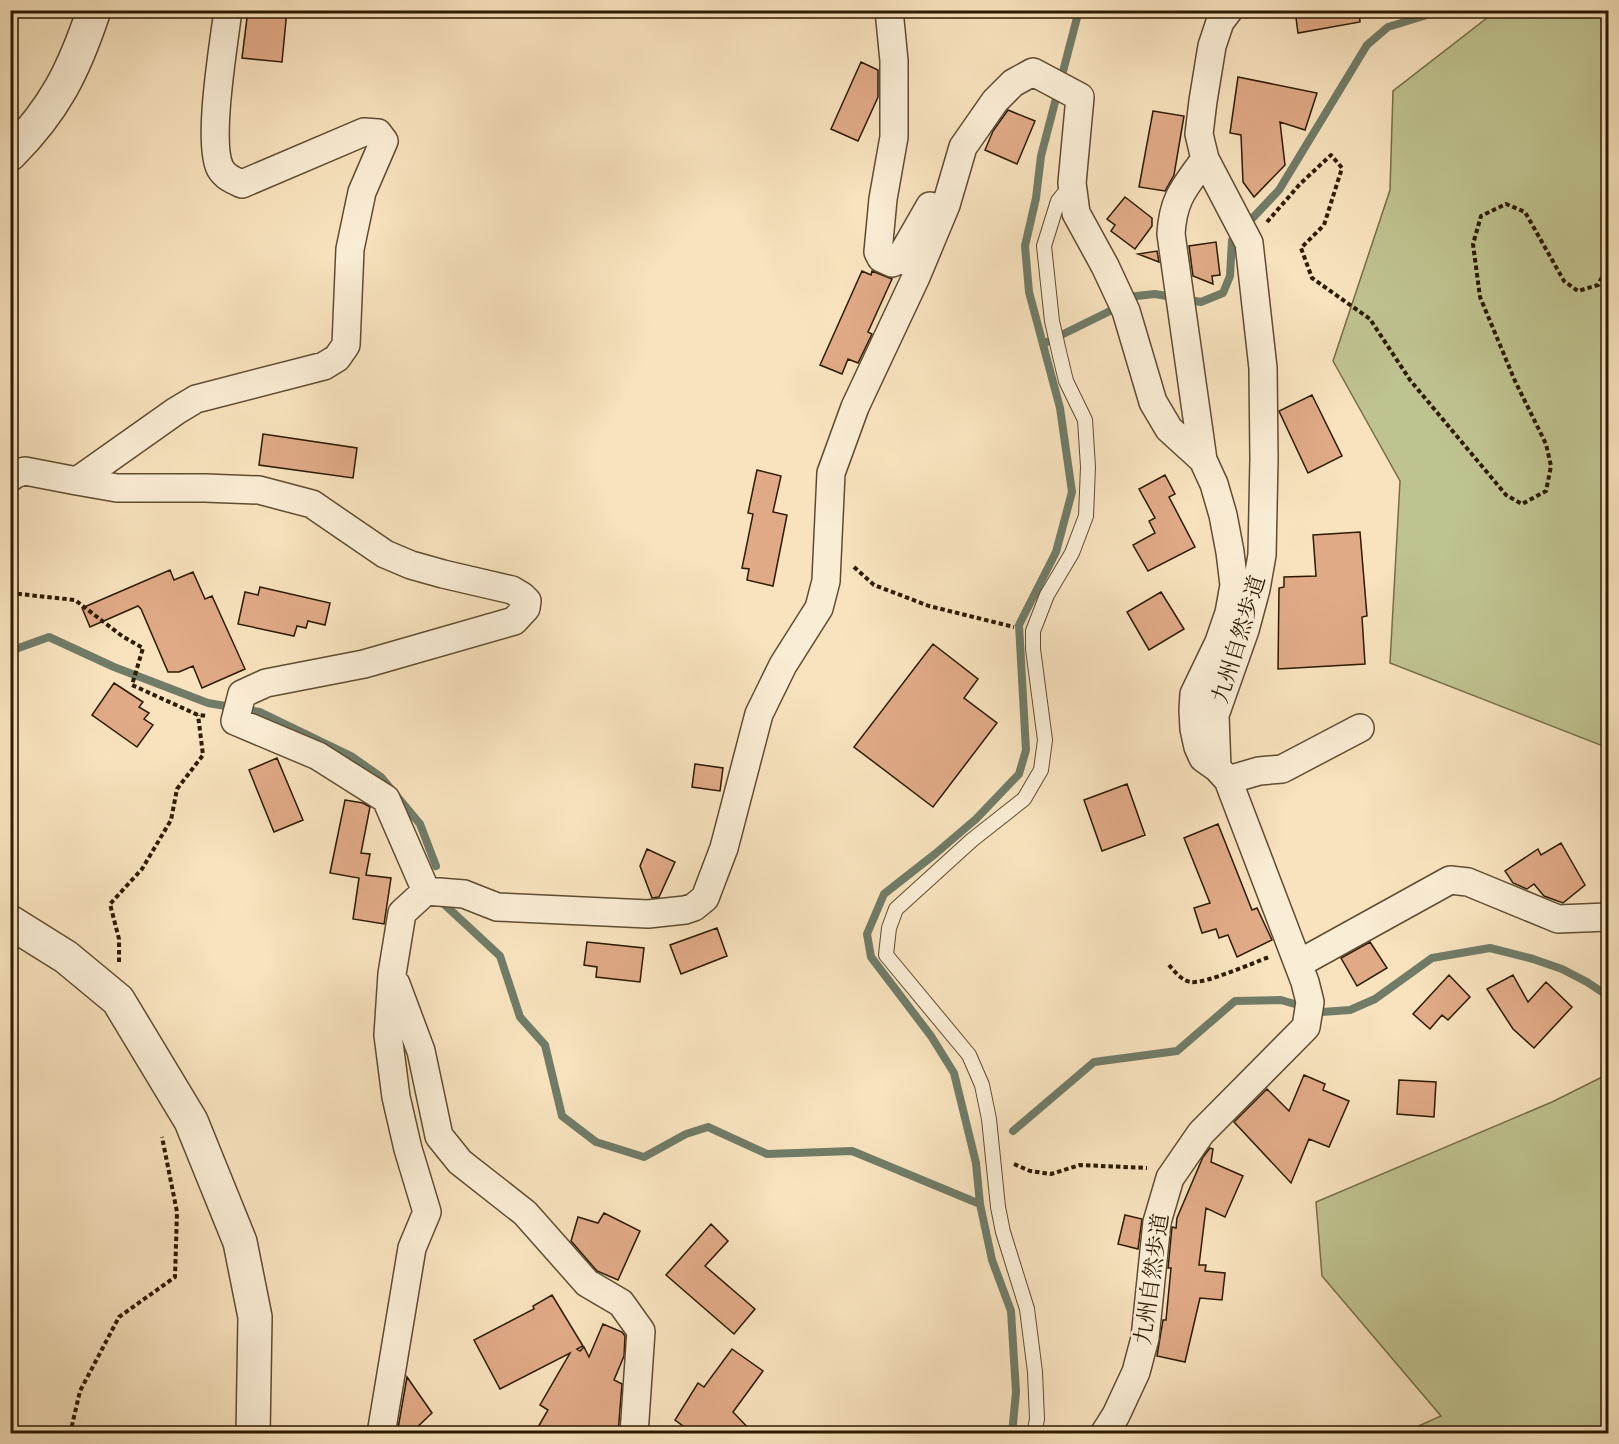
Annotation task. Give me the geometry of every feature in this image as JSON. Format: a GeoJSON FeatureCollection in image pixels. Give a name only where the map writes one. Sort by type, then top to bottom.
{"type":"FeatureCollection","features":[{"type":"Feature","properties":{"kind":"street"},"geometry":{"type":"LineString","coordinates":[[10,154],[35,129],[58,96],[80,52],[94,10]]}},
{"type":"Feature","properties":{"kind":"street"},"geometry":{"type":"LineString","coordinates":[[77,481],[196,399],[324,366],[336,358],[346,345],[350,249],[362,192],[384,141],[378,132],[364,132],[242,183],[231,180],[219,166],[216,129],[228,10]]}},
{"type":"Feature","properties":{"kind":"street"},"geometry":{"type":"LineString","coordinates":[[889,10],[894,61],[894,137],[883,199],[878,252],[880,258],[892,263],[899,260],[963,147],[994,101],[1013,83],[1033,72],[1080,97],[1072,183],[1076,213],[1121,299],[1153,402],[1169,429],[1203,460]]}},
{"type":"Feature","properties":{"kind":"street"},"geometry":{"type":"LineString","coordinates":[[1223,14],[1212,46],[1199,134],[1205,159],[1248,242]]}},
{"type":"Feature","properties":{"kind":"street"},"geometry":{"type":"LineString","coordinates":[[381,1434],[412,1248],[427,1212],[408,1149],[396,1097],[388,1035],[392,974],[402,913],[426,891],[464,894],[497,907],[648,914],[685,910],[694,907],[705,898],[724,848],[759,714],[783,665],[819,608],[826,582],[831,473],[855,407],[921,267],[946,205],[963,147]]}},
{"type":"Feature","properties":{"kind":"street"},"geometry":{"type":"LineString","coordinates":[[1205,159],[1177,200],[1172,212],[1171,234],[1203,460],[1214,484],[1223,515],[1233,585],[1220,642],[1194,694],[1194,729],[1198,747],[1203,758],[1223,774],[1282,770],[1360,728]]}},
{"type":"Feature","properties":{"kind":"street","name":"九州自然歩道"},"geometry":{"type":"LineString","coordinates":[[1104,1434],[1116,1415],[1136,1372],[1145,1338],[1157,1222],[1170,1178],[1201,1132],[1306,1027],[1310,1002],[1298,965],[1223,774],[1215,715],[1245,630],[1262,555],[1263,368],[1248,242]]}},
{"type":"Feature","properties":{"kind":"street"},"geometry":{"type":"LineString","coordinates":[[10,478],[25,471],[117,488],[259,490],[312,504],[385,554],[443,574],[512,590],[522,596],[527,601],[526,608],[514,621],[364,664],[266,683],[238,711],[318,756],[386,799],[426,891]]}},
{"type":"Feature","properties":{"kind":"street"},"geometry":{"type":"LineString","coordinates":[[1298,965],[1450,880],[1468,882],[1558,920],[1608,917]]}},
{"type":"Feature","properties":{"kind":"street"},"geometry":{"type":"LineString","coordinates":[[10,922],[66,957],[118,1000],[191,1120],[240,1242],[255,1317],[253,1434]]}},
{"type":"Feature","properties":{"kind":"street"},"geometry":{"type":"LineString","coordinates":[[392,974],[421,1051],[439,1137],[460,1162],[525,1213],[587,1283],[621,1303],[641,1332],[634,1434]]}},
{"type":"Feature","properties":{"kind":"lane"},"geometry":{"type":"LineString","coordinates":[[1034,1434],[1035,1372],[1027,1309],[1003,1232],[994,1171],[994,1155],[982,1085],[969,1055],[886,955],[889,928],[896,909],[972,840],[1024,799],[1041,770],[1045,740],[1033,649],[1033,631],[1047,595],[1072,553],[1086,516],[1088,467],[1085,420],[1066,381],[1060,356],[1052,321],[1044,246],[1058,201],[1072,183]]}},
{"type":"Feature","properties":{"kind":"path"},"geometry":{"type":"LineString","coordinates":[[1248,242],[1300,184],[1331,155],[1342,168],[1324,225],[1301,248],[1312,278],[1370,319],[1410,380],[1506,495],[1522,504],[1546,491],[1551,466],[1546,444],[1515,381],[1480,297],[1473,244],[1481,216],[1506,204],[1526,212],[1564,281],[1578,291],[1598,285],[1608,265]]}},
{"type":"Feature","properties":{"kind":"path"},"geometry":{"type":"LineString","coordinates":[[850,564],[874,585],[930,606],[978,616],[1000,624]]}},
{"type":"Feature","properties":{"kind":"path"},"geometry":{"type":"LineString","coordinates":[[10,593],[75,600],[122,636],[143,648],[132,685],[198,715],[238,711]]}},
{"type":"Feature","properties":{"kind":"path"},"geometry":{"type":"LineString","coordinates":[[118,1000],[119,939],[110,904],[142,869],[171,820],[177,789],[203,754],[198,715]]}},
{"type":"Feature","properties":{"kind":"path"},"geometry":{"type":"LineString","coordinates":[[1170,965],[1180,977],[1192,983],[1298,965]]}},
{"type":"Feature","properties":{"kind":"path"},"geometry":{"type":"LineString","coordinates":[[70,1434],[80,1391],[119,1317],[175,1276],[177,1212],[162,1134]]}},
{"type":"Feature","properties":{"kind":"path"},"geometry":{"type":"LineString","coordinates":[[994,1155],[1030,1171],[1051,1174],[1080,1165],[1145,1167],[1170,1178]]}},
{"type":"Feature","properties":{"kind":"green space"},"geometry":{"type":"Polygon","coordinates":[[[1496,11],[1608,11],[1608,748],[1390,663],[1400,481],[1333,361],[1390,190],[1393,91],[1496,11]]]}},
{"type":"Feature","properties":{"kind":"green space"},"geometry":{"type":"Polygon","coordinates":[[[1608,1074],[1608,1433],[1403,1433],[1441,1416],[1322,1276],[1316,1202],[1552,1102],[1608,1074]]]}},
{"type":"Feature","properties":{"kind":"building"},"geometry":{"type":"Polygon","coordinates":[[[248,10],[287,10],[282,62],[242,58],[248,10]]]}},
{"type":"Feature","properties":{"kind":"building"},"geometry":{"type":"Polygon","coordinates":[[[1295,10],[1359,10],[1360,22],[1298,33],[1295,10]]]}},
{"type":"Feature","properties":{"kind":"building"},"geometry":{"type":"Polygon","coordinates":[[[861,62],[878,70],[878,97],[858,141],[831,129],[861,62]]]}},
{"type":"Feature","properties":{"kind":"building"},"geometry":{"type":"Polygon","coordinates":[[[1238,77],[1317,93],[1305,130],[1280,122],[1285,165],[1254,197],[1243,182],[1241,135],[1230,133],[1238,77]]]}},
{"type":"Feature","properties":{"kind":"building"},"geometry":{"type":"Polygon","coordinates":[[[1008,110],[1035,121],[1017,164],[985,150],[993,131],[1008,110]]]}},
{"type":"Feature","properties":{"kind":"building"},"geometry":{"type":"Polygon","coordinates":[[[1153,111],[1184,116],[1174,175],[1165,191],[1139,187],[1153,111]]]}},
{"type":"Feature","properties":{"kind":"building"},"geometry":{"type":"Polygon","coordinates":[[[1125,197],[1152,218],[1152,226],[1135,249],[1111,231],[1115,225],[1107,219],[1125,197]]]}},
{"type":"Feature","properties":{"kind":"building"},"geometry":{"type":"Polygon","coordinates":[[[1216,242],[1220,275],[1212,276],[1213,284],[1193,276],[1189,246],[1216,242]]]}},
{"type":"Feature","properties":{"kind":"building"},"geometry":{"type":"Polygon","coordinates":[[[1157,251],[1159,262],[1138,254],[1157,251]]]}},
{"type":"Feature","properties":{"kind":"building"},"geometry":{"type":"Polygon","coordinates":[[[862,271],[871,275],[872,271],[892,279],[868,332],[872,334],[858,363],[848,359],[842,374],[820,365],[862,271]]]}},
{"type":"Feature","properties":{"kind":"building"},"geometry":{"type":"Polygon","coordinates":[[[1312,395],[1342,456],[1308,473],[1279,411],[1312,395]]]}},
{"type":"Feature","properties":{"kind":"building"},"geometry":{"type":"Polygon","coordinates":[[[263,434],[357,448],[353,478],[259,465],[263,434]]]}},
{"type":"Feature","properties":{"kind":"building"},"geometry":{"type":"Polygon","coordinates":[[[757,470],[781,476],[773,512],[787,515],[773,586],[747,580],[749,569],[742,568],[753,514],[748,513],[757,470]]]}},
{"type":"Feature","properties":{"kind":"building"},"geometry":{"type":"Polygon","coordinates":[[[1165,475],[1175,494],[1169,497],[1195,547],[1148,571],[1133,545],[1155,533],[1149,521],[1155,518],[1139,489],[1165,475]]]}},
{"type":"Feature","properties":{"kind":"building"},"geometry":{"type":"Polygon","coordinates":[[[1360,532],[1367,616],[1362,617],[1365,664],[1278,669],[1279,588],[1284,587],[1284,577],[1316,576],[1313,535],[1360,532]]]}},
{"type":"Feature","properties":{"kind":"building"},"geometry":{"type":"Polygon","coordinates":[[[170,570],[174,580],[193,572],[205,599],[212,596],[245,669],[202,688],[193,666],[179,672],[168,672],[138,606],[90,627],[82,608],[170,570]]]}},
{"type":"Feature","properties":{"kind":"building"},"geometry":{"type":"Polygon","coordinates":[[[260,587],[330,603],[325,625],[308,621],[306,628],[297,626],[294,636],[238,624],[245,592],[258,595],[260,587]]]}},
{"type":"Feature","properties":{"kind":"building"},"geometry":{"type":"Polygon","coordinates":[[[1161,592],[1184,629],[1149,650],[1127,612],[1161,592]]]}},
{"type":"Feature","properties":{"kind":"building"},"geometry":{"type":"Polygon","coordinates":[[[933,644],[978,679],[964,698],[997,723],[933,807],[854,747],[933,644]]]}},
{"type":"Feature","properties":{"kind":"building"},"geometry":{"type":"Polygon","coordinates":[[[114,683],[143,702],[139,707],[149,713],[144,719],[153,725],[137,747],[92,715],[114,683]]]}},
{"type":"Feature","properties":{"kind":"building"},"geometry":{"type":"Polygon","coordinates":[[[277,758],[303,820],[274,832],[249,770],[277,758]]]}},
{"type":"Feature","properties":{"kind":"building"},"geometry":{"type":"Polygon","coordinates":[[[695,764],[723,768],[720,791],[692,787],[695,764]]]}},
{"type":"Feature","properties":{"kind":"building"},"geometry":{"type":"Polygon","coordinates":[[[1127,784],[1145,835],[1102,851],[1084,800],[1127,784]]]}},
{"type":"Feature","properties":{"kind":"building"},"geometry":{"type":"Polygon","coordinates":[[[345,800],[363,803],[370,807],[361,853],[370,854],[366,875],[391,878],[384,924],[353,919],[359,878],[330,873],[345,800]]]}},
{"type":"Feature","properties":{"kind":"building"},"geometry":{"type":"Polygon","coordinates":[[[1218,824],[1252,910],[1257,908],[1272,940],[1237,957],[1228,935],[1219,938],[1216,929],[1202,933],[1194,908],[1210,903],[1184,838],[1218,824]]]}},
{"type":"Feature","properties":{"kind":"building"},"geometry":{"type":"Polygon","coordinates":[[[1561,843],[1585,885],[1563,903],[1544,896],[1534,884],[1527,889],[1513,883],[1505,871],[1538,849],[1541,855],[1561,843]]]}},
{"type":"Feature","properties":{"kind":"building"},"geometry":{"type":"Polygon","coordinates":[[[647,849],[675,862],[659,897],[652,898],[640,866],[647,849]]]}},
{"type":"Feature","properties":{"kind":"building"},"geometry":{"type":"Polygon","coordinates":[[[717,928],[727,956],[681,974],[670,945],[717,928]]]}},
{"type":"Feature","properties":{"kind":"building"},"geometry":{"type":"Polygon","coordinates":[[[587,942],[644,948],[640,982],[596,977],[597,967],[584,965],[587,942]]]}},
{"type":"Feature","properties":{"kind":"building"},"geometry":{"type":"Polygon","coordinates":[[[1370,942],[1387,968],[1357,986],[1341,958],[1370,942]]]}},
{"type":"Feature","properties":{"kind":"building"},"geometry":{"type":"Polygon","coordinates":[[[1449,975],[1470,997],[1448,1020],[1442,1015],[1430,1029],[1413,1014],[1449,975]]]}},
{"type":"Feature","properties":{"kind":"building"},"geometry":{"type":"Polygon","coordinates":[[[1513,975],[1528,1002],[1546,982],[1572,1007],[1534,1048],[1513,1029],[1487,989],[1513,975]]]}},
{"type":"Feature","properties":{"kind":"building"},"geometry":{"type":"Polygon","coordinates":[[[1304,1075],[1325,1084],[1323,1090],[1349,1101],[1329,1147],[1309,1139],[1291,1183],[1234,1122],[1267,1089],[1289,1111],[1304,1075]]]}},
{"type":"Feature","properties":{"kind":"building"},"geometry":{"type":"Polygon","coordinates":[[[1399,1080],[1436,1082],[1434,1117],[1397,1114],[1399,1080]]]}},
{"type":"Feature","properties":{"kind":"building"},"geometry":{"type":"Polygon","coordinates":[[[1210,1148],[1213,1149],[1211,1162],[1243,1176],[1225,1217],[1206,1208],[1199,1265],[1206,1265],[1205,1271],[1225,1273],[1222,1300],[1200,1298],[1185,1362],[1157,1356],[1163,1320],[1166,1320],[1172,1227],[1176,1228],[1177,1218],[1203,1157],[1210,1148]]]}},
{"type":"Feature","properties":{"kind":"building"},"geometry":{"type":"Polygon","coordinates":[[[604,1213],[640,1231],[618,1280],[597,1271],[571,1241],[578,1217],[598,1223],[604,1213]]]}},
{"type":"Feature","properties":{"kind":"building"},"geometry":{"type":"Polygon","coordinates":[[[1125,1215],[1142,1219],[1138,1249],[1118,1244],[1125,1215]]]}},
{"type":"Feature","properties":{"kind":"building"},"geometry":{"type":"Polygon","coordinates":[[[711,1224],[728,1241],[705,1266],[755,1309],[734,1334],[666,1275],[711,1224]]]}},
{"type":"Feature","properties":{"kind":"building"},"geometry":{"type":"Polygon","coordinates":[[[552,1295],[583,1346],[577,1349],[580,1351],[584,1347],[589,1357],[603,1324],[622,1332],[625,1336],[624,1356],[614,1380],[622,1384],[618,1434],[534,1434],[548,1410],[540,1405],[570,1353],[500,1389],[474,1340],[534,1309],[533,1306],[552,1295]]]}},
{"type":"Feature","properties":{"kind":"building"},"geometry":{"type":"Polygon","coordinates":[[[732,1349],[763,1371],[733,1412],[754,1434],[694,1434],[675,1420],[698,1383],[704,1387],[732,1349]]]}},
{"type":"Feature","properties":{"kind":"building"},"geometry":{"type":"Polygon","coordinates":[[[407,1377],[432,1413],[410,1434],[397,1434],[407,1377]]]}},
{"type":"Feature","properties":{"kind":"waterway"},"geometry":{"type":"LineString","coordinates":[[1012,1434],[1016,1392],[1011,1311],[992,1260],[980,1204],[976,1163],[954,1073],[931,1036],[871,957],[867,934],[884,894],[976,819],[1019,774],[1026,750],[1019,625],[1056,552],[1072,492],[1060,408],[1029,292],[1025,246],[1036,198],[1041,156],[1079,10]]}},
{"type":"Feature","properties":{"kind":"waterway"},"geometry":{"type":"LineString","coordinates":[[1043,344],[1136,296],[1155,294],[1201,302],[1223,293],[1230,276],[1232,240],[1279,190],[1367,45],[1388,27],[1443,10]]}},
{"type":"Feature","properties":{"kind":"waterway"},"geometry":{"type":"LineString","coordinates":[[10,651],[49,637],[114,667],[208,703],[260,712],[351,756],[381,777],[420,824],[436,866]]}},
{"type":"Feature","properties":{"kind":"waterway"},"geometry":{"type":"LineString","coordinates":[[445,905],[500,956],[520,1017],[545,1045],[562,1116],[596,1142],[644,1157],[686,1134],[708,1127],[767,1154],[852,1151],[980,1204]]}},
{"type":"Feature","properties":{"kind":"waterway"},"geometry":{"type":"LineString","coordinates":[[1013,1131],[1094,1062],[1177,1051],[1235,1001],[1281,1000],[1322,1012],[1350,1010],[1375,999],[1432,958],[1490,948],[1562,969],[1608,996]]}}]}
